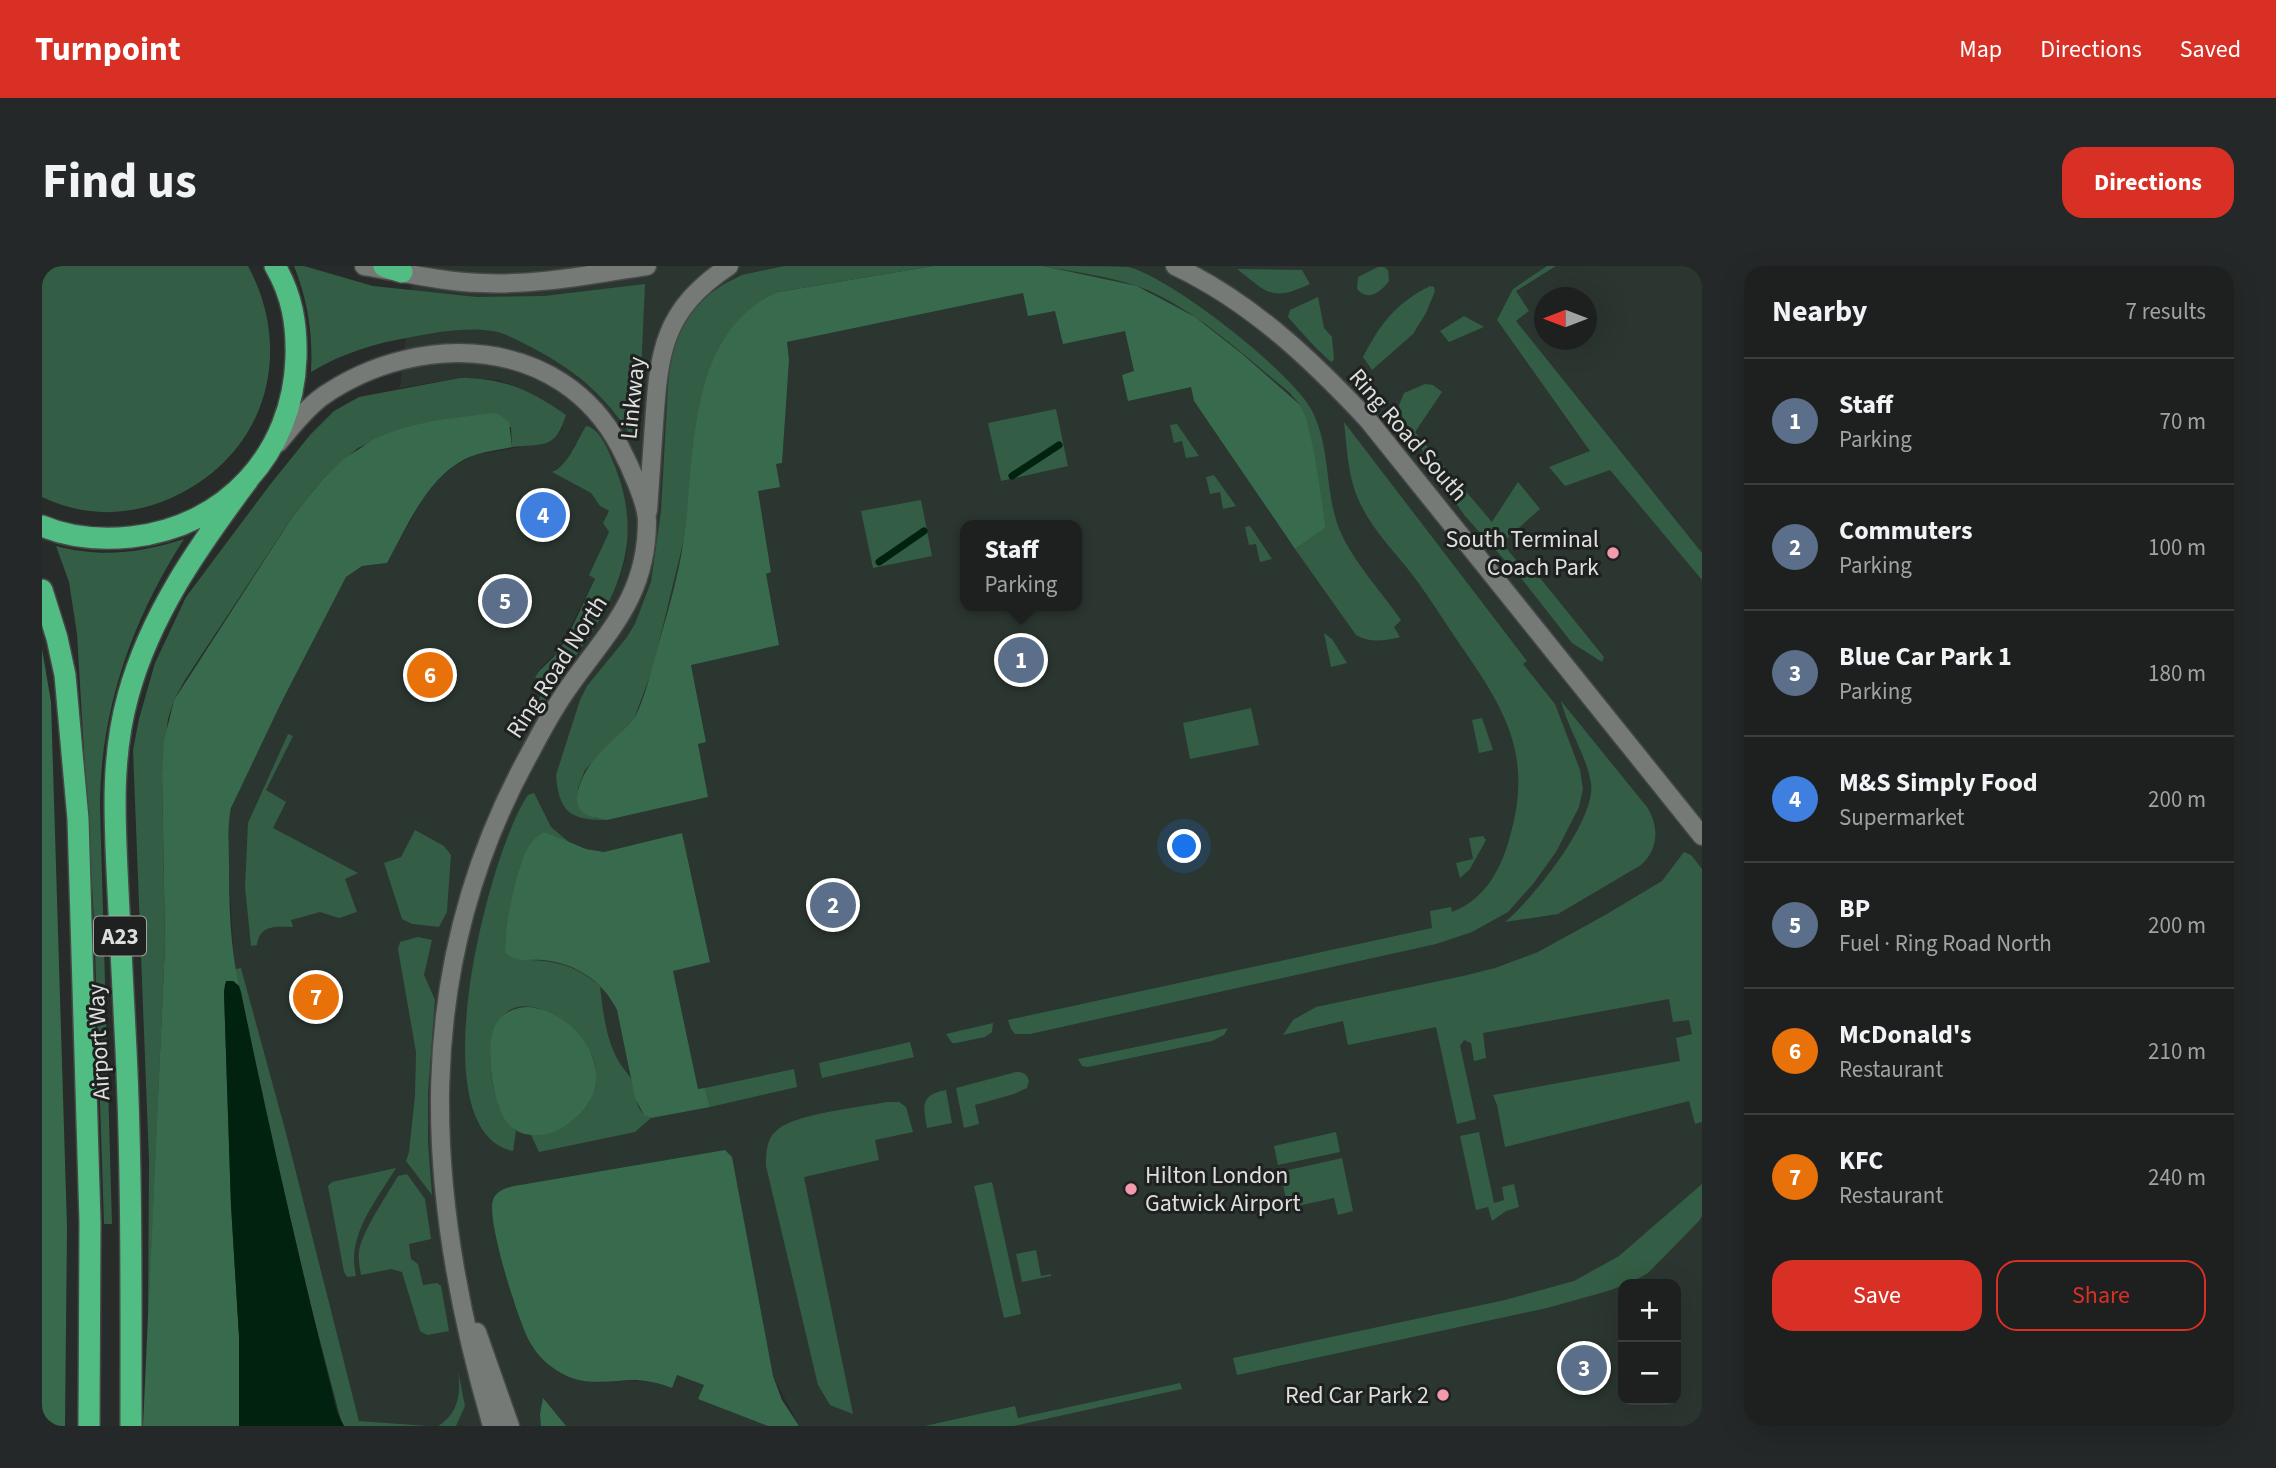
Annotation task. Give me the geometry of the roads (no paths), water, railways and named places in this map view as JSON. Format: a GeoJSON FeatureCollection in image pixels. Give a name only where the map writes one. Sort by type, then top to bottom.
{"type":"FeatureCollection","features":[{"type":"Feature","properties":{"kind":"highway"},"geometry":{"type":"LineString","coordinates":[[42,526],[74,536],[99,539],[150,534],[199,517],[220,504],[248,480],[266,456],[286,419],[295,376],[296,334],[293,309],[286,286],[275,266]]}},
{"type":"Feature","properties":{"kind":"highway","name":"Airport Way"},"geometry":{"type":"LineString","coordinates":[[131,1426],[132,1254],[128,1096],[115,823],[118,746],[131,686],[154,623],[192,559],[248,480]]}},
{"type":"Feature","properties":{"kind":"highway","name":"Airport Way"},"geometry":{"type":"LineString","coordinates":[[42,590],[65,675],[78,819],[90,1222],[89,1426]]}},
{"type":"Feature","properties":{"kind":"street"},"geometry":{"type":"LineString","coordinates":[[365,266],[451,281],[502,284],[647,266]]}},
{"type":"Feature","properties":{"kind":"street","name":"Linkway"},"geometry":{"type":"LineString","coordinates":[[647,518],[658,370],[665,341],[688,302],[713,277],[729,266]]}},
{"type":"Feature","properties":{"kind":"street","name":"Ring Road South"},"geometry":{"type":"LineString","coordinates":[[1175,266],[1219,289],[1256,315],[1309,360],[1368,420],[1702,836]]}},
{"type":"Feature","properties":{"kind":"street","name":"Ring Road North"},"geometry":{"type":"LineString","coordinates":[[266,456],[318,401],[370,370],[412,358],[438,355],[474,354],[500,357],[542,369],[565,383],[595,411],[614,435],[630,465],[647,518],[642,564],[627,606],[612,631],[564,694],[511,789],[476,870],[456,950],[440,1050],[440,1102],[442,1173],[451,1245],[460,1287]]}},
{"type":"Feature","properties":{"kind":"street"},"geometry":{"type":"LineString","coordinates":[[460,1287],[474,1362],[492,1426]]}},
{"type":"Feature","properties":{"kind":"street"},"geometry":{"type":"LineString","coordinates":[[460,1287],[510,1426]]}},
{"type":"Feature","properties":{"kind":"waterway"},"geometry":{"type":"LineString","coordinates":[[1012,476],[1059,445]]}},
{"type":"Feature","properties":{"kind":"waterway"},"geometry":{"type":"LineString","coordinates":[[879,562],[924,531]]}},
{"type":"Feature","properties":{"kind":"place","name":"M&S Simply Food"},"geometry":{"type":"Point","coordinates":[543,515]}},
{"type":"Feature","properties":{"kind":"place","name":"South Terminal Coach Park"},"geometry":{"type":"Point","coordinates":[1613,553]}},
{"type":"Feature","properties":{"kind":"place","name":"BP"},"geometry":{"type":"Point","coordinates":[505,601]}},
{"type":"Feature","properties":{"kind":"place","name":"Staff"},"geometry":{"type":"Point","coordinates":[1021,660]}},
{"type":"Feature","properties":{"kind":"place","name":"McDonald's"},"geometry":{"type":"Point","coordinates":[430,675]}},
{"type":"Feature","properties":{"kind":"place","name":"Commuters"},"geometry":{"type":"Point","coordinates":[833,905]}},
{"type":"Feature","properties":{"kind":"place","name":"KFC"},"geometry":{"type":"Point","coordinates":[316,997]}},
{"type":"Feature","properties":{"kind":"place","name":"Hilton London Gatwick Airport"},"geometry":{"type":"Point","coordinates":[1131,1189]}},
{"type":"Feature","properties":{"kind":"place","name":"Blue Car Park 1"},"geometry":{"type":"Point","coordinates":[1584,1368]}},
{"type":"Feature","properties":{"kind":"place","name":"Red Car Park 2"},"geometry":{"type":"Point","coordinates":[1443,1395]}}]}
